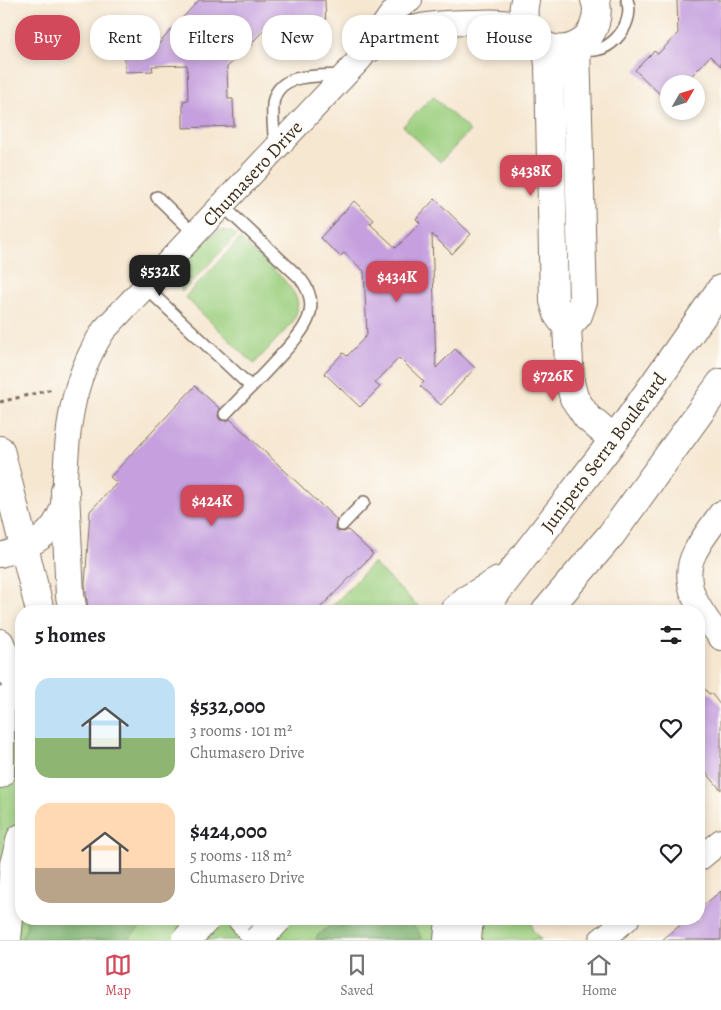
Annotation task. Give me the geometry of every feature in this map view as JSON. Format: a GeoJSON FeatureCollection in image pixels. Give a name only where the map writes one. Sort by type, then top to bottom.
{"type":"FeatureCollection","features":[{"type":"Feature","properties":{"kind":"main road"},"geometry":{"type":"LineString","coordinates":[[523,15],[524,0]]}},
{"type":"Feature","properties":{"kind":"main road"},"geometry":{"type":"LineString","coordinates":[[551,47],[558,49],[576,45],[586,39],[593,29],[597,17],[595,0]]}},
{"type":"Feature","properties":{"kind":"main road"},"geometry":{"type":"LineString","coordinates":[[567,327],[578,315],[583,301],[576,45]]}},
{"type":"Feature","properties":{"kind":"main road"},"geometry":{"type":"LineString","coordinates":[[547,60],[549,66],[554,301],[558,315],[567,327],[570,382],[574,398],[586,417],[614,440]]}},
{"type":"Feature","properties":{"kind":"main road","name":"Junipero Serra Boulevard"},"geometry":{"type":"LineString","coordinates":[[486,605],[614,440],[721,289]]}},
{"type":"Feature","properties":{"kind":"main road"},"geometry":{"type":"LineString","coordinates":[[551,605],[611,535],[721,383]]}},
{"type":"Feature","properties":{"kind":"main road"},"geometry":{"type":"LineString","coordinates":[[0,450],[12,552],[37,605]]}},
{"type":"Feature","properties":{"kind":"main road"},"geometry":{"type":"LineString","coordinates":[[64,491],[72,605]]}},
{"type":"Feature","properties":{"kind":"main road"},"geometry":{"type":"LineString","coordinates":[[570,605],[611,535]]}},
{"type":"Feature","properties":{"kind":"main road"},"geometry":{"type":"LineString","coordinates":[[461,605],[509,575]]}},
{"type":"Feature","properties":{"kind":"main road"},"geometry":{"type":"LineString","coordinates":[[0,643],[15,682]]}},
{"type":"Feature","properties":{"kind":"main road"},"geometry":{"type":"LineString","coordinates":[[0,701],[0,774]]}},
{"type":"Feature","properties":{"kind":"main road"},"geometry":{"type":"LineString","coordinates":[[7,940],[15,861]]}},
{"type":"Feature","properties":{"kind":"main road"},"geometry":{"type":"LineString","coordinates":[[190,925],[204,940]]}},
{"type":"Feature","properties":{"kind":"main road"},"geometry":{"type":"LineString","coordinates":[[186,940],[200,925]]}},
{"type":"Feature","properties":{"kind":"main road"},"geometry":{"type":"LineString","coordinates":[[247,925],[259,940],[273,925]]}},
{"type":"Feature","properties":{"kind":"main road"},"geometry":{"type":"LineString","coordinates":[[448,940],[449,925]]}},
{"type":"Feature","properties":{"kind":"main road"},"geometry":{"type":"LineString","coordinates":[[468,940],[469,925]]}},
{"type":"Feature","properties":{"kind":"street","name":"Chumasero Drive"},"geometry":{"type":"LineString","coordinates":[[391,15],[396,9],[410,0]]}},
{"type":"Feature","properties":{"kind":"street","name":"Chumasero Drive"},"geometry":{"type":"LineString","coordinates":[[12,552],[39,540],[53,526],[63,507],[71,411],[80,377],[91,352],[104,330],[359,60]]}},
{"type":"Feature","properties":{"kind":"street"},"geometry":{"type":"LineString","coordinates":[[697,605],[692,593],[689,571],[694,553],[721,513]]}},
{"type":"Feature","properties":{"kind":"street"},"geometry":{"type":"LineString","coordinates":[[705,616],[721,638]]}},
{"type":"Feature","properties":{"kind":"street"},"geometry":{"type":"LineString","coordinates":[[705,855],[721,841]]}},
{"type":"Feature","properties":{"kind":"street"},"geometry":{"type":"LineString","coordinates":[[601,940],[619,925]]}},
{"type":"Feature","properties":{"kind":"lane"},"geometry":{"type":"LineString","coordinates":[[576,45],[583,49],[594,51],[608,46],[628,23],[630,8],[627,0]]}},
{"type":"Feature","properties":{"kind":"lane"},"geometry":{"type":"LineString","coordinates":[[275,148],[273,105],[275,94],[281,86],[290,80],[300,78],[344,75]]}},
{"type":"Feature","properties":{"kind":"lane"},"geometry":{"type":"LineString","coordinates":[[157,197],[194,233]]}},
{"type":"Feature","properties":{"kind":"lane"},"geometry":{"type":"LineString","coordinates":[[222,204],[300,278],[306,286],[310,298],[311,312],[304,329],[226,414]]}},
{"type":"Feature","properties":{"kind":"lane"},"geometry":{"type":"LineString","coordinates":[[144,286],[251,387]]}},
{"type":"Feature","properties":{"kind":"lane"},"geometry":{"type":"LineString","coordinates":[[342,525],[364,502]]}},
{"type":"Feature","properties":{"kind":"path"},"geometry":{"type":"LineString","coordinates":[[0,402],[55,389]]}},
{"type":"Feature","properties":{"kind":"green space"},"geometry":{"type":"Polygon","coordinates":[[[433,96],[470,131],[440,162],[403,126],[433,96]]]}},
{"type":"Feature","properties":{"kind":"green space"},"geometry":{"type":"Polygon","coordinates":[[[222,230],[237,235],[182,292],[180,277],[184,267],[205,242],[222,230]]]}},
{"type":"Feature","properties":{"kind":"green space"},"geometry":{"type":"Polygon","coordinates":[[[240,239],[281,277],[294,293],[298,303],[297,312],[292,323],[254,364],[185,297],[240,239]]]}},
{"type":"Feature","properties":{"kind":"green space"},"geometry":{"type":"Polygon","coordinates":[[[373,563],[417,605],[334,605],[373,563]]]}},
{"type":"Feature","properties":{"kind":"green space"},"geometry":{"type":"Polygon","coordinates":[[[15,691],[15,925],[532,925],[532,929],[541,940],[0,940],[0,696],[15,691]]]}},
{"type":"Feature","properties":{"kind":"green space"},"geometry":{"type":"Polygon","coordinates":[[[27,925],[142,925],[127,940],[20,940],[27,925]]]}},
{"type":"Feature","properties":{"kind":"green space"},"geometry":{"type":"Polygon","coordinates":[[[331,925],[342,927],[342,925],[412,925],[417,930],[421,940],[316,940],[317,936],[331,925]]]}},
{"type":"Feature","properties":{"kind":"building"},"geometry":{"type":"Polygon","coordinates":[[[199,0],[325,0],[326,15],[262,15],[262,32],[252,43],[252,15],[185,15],[199,0]]]}},
{"type":"Feature","properties":{"kind":"building"},"geometry":{"type":"Polygon","coordinates":[[[677,0],[721,0],[721,66],[710,56],[692,75],[660,75],[660,94],[635,70],[654,51],[658,54],[678,33],[677,0]]]}},
{"type":"Feature","properties":{"kind":"building"},"geometry":{"type":"Polygon","coordinates":[[[170,31],[170,60],[235,60],[227,67],[228,99],[233,99],[234,126],[183,128],[183,101],[188,100],[187,65],[152,66],[153,71],[125,72],[125,60],[160,60],[160,42],[170,31]]]}},
{"type":"Feature","properties":{"kind":"building"},"geometry":{"type":"Polygon","coordinates":[[[435,199],[471,234],[452,254],[432,234],[436,368],[455,349],[475,368],[441,405],[420,386],[424,382],[399,358],[375,383],[380,387],[360,407],[324,373],[343,353],[347,356],[367,335],[364,271],[344,253],[340,256],[320,238],[354,201],[374,220],[370,224],[396,248],[420,223],[416,219],[435,199]]]}},
{"type":"Feature","properties":{"kind":"building"},"geometry":{"type":"Polygon","coordinates":[[[195,386],[220,409],[218,416],[220,420],[227,421],[230,419],[337,520],[335,527],[337,531],[344,532],[348,530],[373,554],[323,605],[87,605],[85,584],[90,511],[117,483],[110,477],[195,386]]]}},
{"type":"Feature","properties":{"kind":"building"},"geometry":{"type":"Polygon","coordinates":[[[705,689],[709,694],[711,693],[721,706],[721,790],[705,771],[705,689]]]}},
{"type":"Feature","properties":{"kind":"building"},"geometry":{"type":"Polygon","coordinates":[[[721,891],[721,940],[662,940],[681,925],[705,925],[705,904],[721,891]]]}}]}
